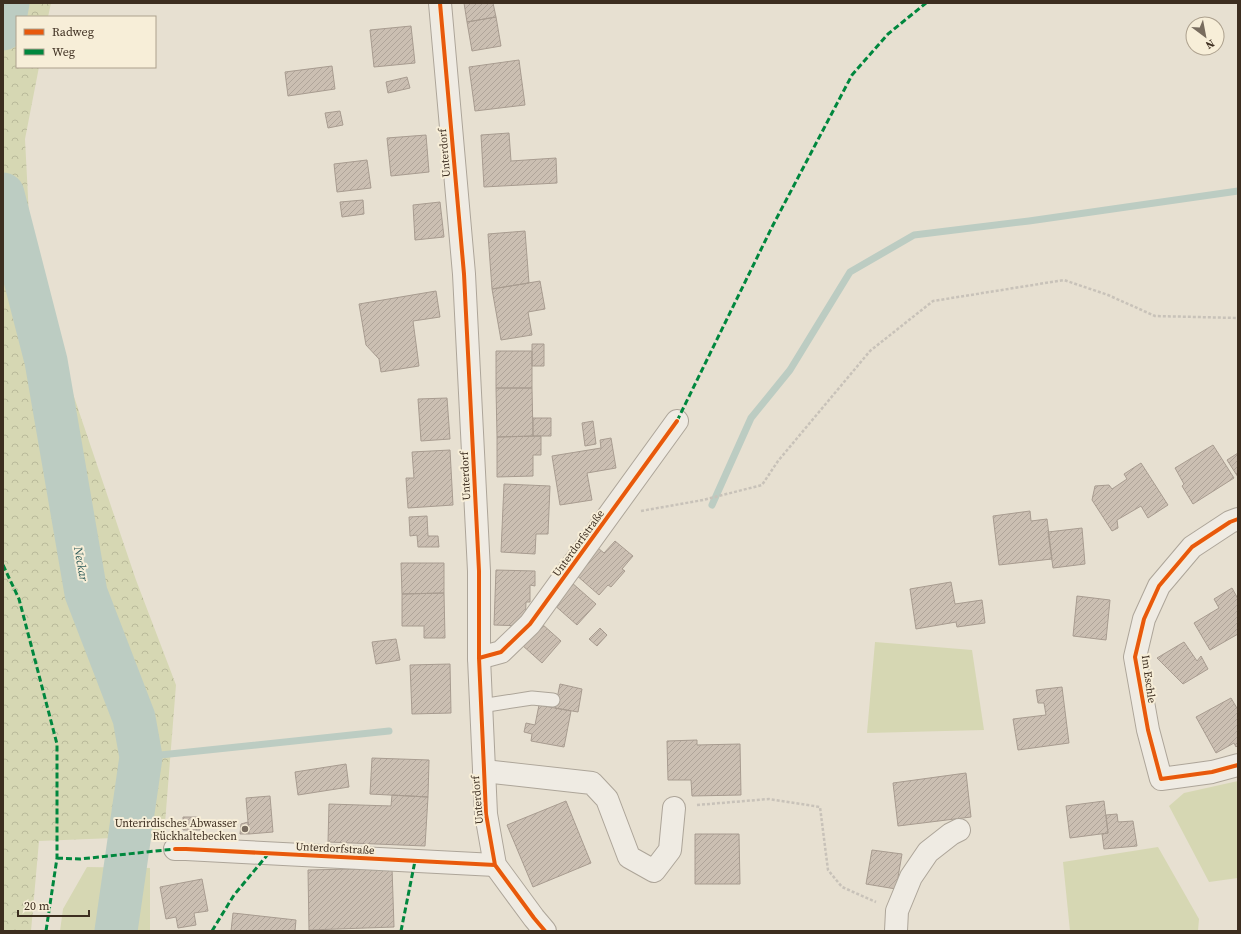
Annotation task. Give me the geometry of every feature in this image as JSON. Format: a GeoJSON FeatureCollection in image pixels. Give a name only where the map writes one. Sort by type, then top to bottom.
{"type":"FeatureCollection","features":[{"type":"Feature","properties":{"kind":"street","name":"Unterdorf"},"geometry":{"type":"LineString","coordinates":[[440,3],[464,274],[478,571],[479,658],[486,814],[494,865],[545,931]]}},
{"type":"Feature","properties":{"kind":"street","name":"Unterdorfstraße"},"geometry":{"type":"LineString","coordinates":[[479,658],[501,652],[530,624],[609,517],[677,421]]}},
{"type":"Feature","properties":{"kind":"street","name":"Im Eschle"},"geometry":{"type":"LineString","coordinates":[[1238,519],[1230,522],[1192,547],[1159,586],[1144,619],[1135,657],[1148,730],[1161,779],[1212,772],[1238,765]]}},
{"type":"Feature","properties":{"kind":"street","name":"Unterdorf"},"geometry":{"type":"LineString","coordinates":[[484,771],[592,783],[607,799],[629,857],[654,871],[670,850],[674,808]]}},
{"type":"Feature","properties":{"kind":"street"},"geometry":{"type":"LineString","coordinates":[[896,921],[911,877],[928,852],[951,834],[959,830]]}},
{"type":"Feature","properties":{"kind":"street","name":"Unterdorfstraße"},"geometry":{"type":"LineString","coordinates":[[174,849],[494,865]]}},
{"type":"Feature","properties":{"kind":"lane"},"geometry":{"type":"LineString","coordinates":[[481,706],[532,698],[553,700]]}},
{"type":"Feature","properties":{"kind":"path"},"geometry":{"type":"LineString","coordinates":[[609,517],[703,500],[762,485],[778,462],[870,351],[933,301],[1064,280],[1108,295],[1155,316],[1238,318]]}},
{"type":"Feature","properties":{"kind":"path"},"geometry":{"type":"LineString","coordinates":[[674,808],[769,799],[820,807],[828,870],[842,888],[896,921]]}},
{"type":"Feature","properties":{"kind":"green space"},"geometry":{"type":"Polygon","coordinates":[[[3,3],[51,3],[48,16],[16,16],[16,68],[39,68],[25,139],[30,236],[69,382],[136,580],[176,685],[164,836],[39,841],[31,931],[3,931],[3,3]]]}},
{"type":"Feature","properties":{"kind":"green space"},"geometry":{"type":"Polygon","coordinates":[[[875,642],[972,650],[984,730],[867,733],[875,642]]]}},
{"type":"Feature","properties":{"kind":"green space"},"geometry":{"type":"Polygon","coordinates":[[[1238,781],[1238,878],[1209,882],[1169,806],[1184,793],[1238,781]]]}},
{"type":"Feature","properties":{"kind":"green space"},"geometry":{"type":"Polygon","coordinates":[[[1158,847],[1199,919],[1198,931],[1070,931],[1063,862],[1158,847]]]}},
{"type":"Feature","properties":{"kind":"green space"},"geometry":{"type":"Polygon","coordinates":[[[87,867],[150,868],[150,931],[60,931],[63,909],[87,867]]]}},
{"type":"Feature","properties":{"kind":"building"},"geometry":{"type":"Polygon","coordinates":[[[464,3],[493,3],[496,17],[467,22],[464,3]]]}},
{"type":"Feature","properties":{"kind":"building"},"geometry":{"type":"Polygon","coordinates":[[[496,17],[501,46],[472,51],[467,22],[496,17]]]}},
{"type":"Feature","properties":{"kind":"building"},"geometry":{"type":"Polygon","coordinates":[[[411,26],[415,63],[374,67],[370,30],[411,26]]]}},
{"type":"Feature","properties":{"kind":"building"},"geometry":{"type":"Polygon","coordinates":[[[519,60],[525,105],[475,111],[469,67],[519,60]]]}},
{"type":"Feature","properties":{"kind":"building"},"geometry":{"type":"Polygon","coordinates":[[[332,66],[335,89],[288,96],[285,72],[332,66]]]}},
{"type":"Feature","properties":{"kind":"building"},"geometry":{"type":"Polygon","coordinates":[[[407,77],[410,88],[388,93],[386,82],[407,77]]]}},
{"type":"Feature","properties":{"kind":"building"},"geometry":{"type":"Polygon","coordinates":[[[340,111],[343,125],[328,128],[325,113],[340,111]]]}},
{"type":"Feature","properties":{"kind":"building"},"geometry":{"type":"Polygon","coordinates":[[[509,133],[511,161],[556,158],[557,183],[484,187],[481,135],[509,133]]]}},
{"type":"Feature","properties":{"kind":"building"},"geometry":{"type":"Polygon","coordinates":[[[426,135],[429,172],[391,176],[387,138],[426,135]]]}},
{"type":"Feature","properties":{"kind":"building"},"geometry":{"type":"Polygon","coordinates":[[[367,160],[371,188],[337,192],[334,164],[367,160]]]}},
{"type":"Feature","properties":{"kind":"building"},"geometry":{"type":"Polygon","coordinates":[[[363,200],[364,214],[342,217],[340,202],[363,200]]]}},
{"type":"Feature","properties":{"kind":"building"},"geometry":{"type":"Polygon","coordinates":[[[440,202],[444,237],[415,240],[413,205],[440,202]]]}},
{"type":"Feature","properties":{"kind":"building"},"geometry":{"type":"Polygon","coordinates":[[[525,231],[529,283],[492,289],[488,234],[525,231]]]}},
{"type":"Feature","properties":{"kind":"building"},"geometry":{"type":"Polygon","coordinates":[[[540,281],[545,309],[528,312],[532,335],[501,340],[492,289],[540,281]]]}},
{"type":"Feature","properties":{"kind":"building"},"geometry":{"type":"Polygon","coordinates":[[[436,291],[440,317],[413,321],[419,366],[381,372],[379,359],[366,345],[359,304],[436,291]]]}},
{"type":"Feature","properties":{"kind":"building"},"geometry":{"type":"Polygon","coordinates":[[[532,344],[544,344],[544,366],[532,366],[532,344]]]}},
{"type":"Feature","properties":{"kind":"building"},"geometry":{"type":"Polygon","coordinates":[[[496,351],[532,351],[532,388],[496,388],[496,351]]]}},
{"type":"Feature","properties":{"kind":"building"},"geometry":{"type":"Polygon","coordinates":[[[496,388],[532,388],[533,436],[497,437],[496,388]]]}},
{"type":"Feature","properties":{"kind":"building"},"geometry":{"type":"Polygon","coordinates":[[[447,398],[450,439],[421,441],[418,399],[447,398]]]}},
{"type":"Feature","properties":{"kind":"building"},"geometry":{"type":"Polygon","coordinates":[[[533,418],[551,418],[551,436],[533,436],[533,418]]]}},
{"type":"Feature","properties":{"kind":"building"},"geometry":{"type":"Polygon","coordinates":[[[593,421],[596,444],[585,446],[582,423],[593,421]]]}},
{"type":"Feature","properties":{"kind":"building"},"geometry":{"type":"Polygon","coordinates":[[[541,436],[541,455],[533,455],[533,476],[497,477],[497,437],[541,436]]]}},
{"type":"Feature","properties":{"kind":"building"},"geometry":{"type":"Polygon","coordinates":[[[611,438],[616,468],[587,473],[592,500],[560,505],[552,456],[601,448],[600,440],[611,438]]]}},
{"type":"Feature","properties":{"kind":"building"},"geometry":{"type":"Polygon","coordinates":[[[1213,445],[1234,478],[1193,504],[1182,486],[1184,484],[1175,468],[1213,445]]]}},
{"type":"Feature","properties":{"kind":"building"},"geometry":{"type":"Polygon","coordinates":[[[450,450],[453,505],[408,508],[406,478],[414,478],[412,452],[450,450]]]}},
{"type":"Feature","properties":{"kind":"building"},"geometry":{"type":"Polygon","coordinates":[[[1238,453],[1238,477],[1227,460],[1238,453]]]}},
{"type":"Feature","properties":{"kind":"building"},"geometry":{"type":"Polygon","coordinates":[[[1141,463],[1168,505],[1148,518],[1141,506],[1117,520],[1118,528],[1112,531],[1092,500],[1095,486],[1109,485],[1112,489],[1127,479],[1124,474],[1141,463]]]}},
{"type":"Feature","properties":{"kind":"building"},"geometry":{"type":"Polygon","coordinates":[[[504,484],[550,486],[548,534],[536,534],[535,554],[501,552],[504,484]]]}},
{"type":"Feature","properties":{"kind":"building"},"geometry":{"type":"Polygon","coordinates":[[[1030,511],[1031,521],[1047,519],[1052,559],[999,565],[993,516],[1030,511]]]}},
{"type":"Feature","properties":{"kind":"building"},"geometry":{"type":"Polygon","coordinates":[[[427,516],[428,536],[438,536],[439,547],[418,547],[417,535],[410,536],[409,517],[427,516]]]}},
{"type":"Feature","properties":{"kind":"building"},"geometry":{"type":"Polygon","coordinates":[[[1082,528],[1085,564],[1053,568],[1048,532],[1082,528]]]}},
{"type":"Feature","properties":{"kind":"building"},"geometry":{"type":"Polygon","coordinates":[[[615,541],[633,556],[622,569],[625,571],[611,587],[608,585],[599,595],[575,574],[598,548],[604,553],[615,541]]]}},
{"type":"Feature","properties":{"kind":"building"},"geometry":{"type":"Polygon","coordinates":[[[401,563],[444,563],[444,593],[402,594],[401,563]]]}},
{"type":"Feature","properties":{"kind":"building"},"geometry":{"type":"Polygon","coordinates":[[[496,570],[535,571],[535,586],[530,585],[530,602],[526,602],[525,626],[494,625],[496,570]]]}},
{"type":"Feature","properties":{"kind":"building"},"geometry":{"type":"Polygon","coordinates":[[[571,582],[596,604],[577,625],[552,603],[571,582]]]}},
{"type":"Feature","properties":{"kind":"building"},"geometry":{"type":"Polygon","coordinates":[[[951,582],[955,604],[982,600],[985,623],[957,627],[956,622],[916,629],[910,589],[951,582]]]}},
{"type":"Feature","properties":{"kind":"building"},"geometry":{"type":"Polygon","coordinates":[[[1232,588],[1238,599],[1238,634],[1210,650],[1194,623],[1219,608],[1214,599],[1232,588]]]}},
{"type":"Feature","properties":{"kind":"building"},"geometry":{"type":"Polygon","coordinates":[[[444,593],[445,638],[424,638],[424,626],[402,626],[402,594],[444,593]]]}},
{"type":"Feature","properties":{"kind":"building"},"geometry":{"type":"Polygon","coordinates":[[[1077,596],[1110,600],[1106,640],[1073,636],[1077,596]]]}},
{"type":"Feature","properties":{"kind":"building"},"geometry":{"type":"Polygon","coordinates":[[[542,624],[561,641],[542,663],[522,645],[542,624]]]}},
{"type":"Feature","properties":{"kind":"building"},"geometry":{"type":"Polygon","coordinates":[[[600,628],[607,635],[597,646],[589,639],[600,628]]]}},
{"type":"Feature","properties":{"kind":"building"},"geometry":{"type":"Polygon","coordinates":[[[396,639],[400,660],[376,664],[372,642],[396,639]]]}},
{"type":"Feature","properties":{"kind":"building"},"geometry":{"type":"Polygon","coordinates":[[[1184,642],[1197,661],[1201,656],[1208,669],[1183,684],[1157,658],[1184,642]]]}},
{"type":"Feature","properties":{"kind":"building"},"geometry":{"type":"Polygon","coordinates":[[[450,664],[451,713],[412,714],[410,665],[450,664]]]}},
{"type":"Feature","properties":{"kind":"building"},"geometry":{"type":"Polygon","coordinates":[[[560,684],[582,689],[578,712],[555,708],[560,684]]]}},
{"type":"Feature","properties":{"kind":"building"},"geometry":{"type":"Polygon","coordinates":[[[1062,687],[1069,743],[1018,750],[1013,719],[1046,715],[1044,703],[1038,703],[1036,690],[1062,687]]]}},
{"type":"Feature","properties":{"kind":"building"},"geometry":{"type":"Polygon","coordinates":[[[1231,698],[1238,710],[1238,745],[1236,747],[1234,743],[1216,753],[1196,717],[1231,698]]]}},
{"type":"Feature","properties":{"kind":"building"},"geometry":{"type":"Polygon","coordinates":[[[539,705],[571,711],[564,747],[531,741],[532,734],[524,732],[526,723],[535,725],[539,705]]]}},
{"type":"Feature","properties":{"kind":"building"},"geometry":{"type":"Polygon","coordinates":[[[697,740],[697,745],[740,744],[741,795],[692,796],[691,780],[668,780],[667,741],[697,740]]]}},
{"type":"Feature","properties":{"kind":"building"},"geometry":{"type":"Polygon","coordinates":[[[372,758],[429,760],[428,797],[370,794],[372,758]]]}},
{"type":"Feature","properties":{"kind":"building"},"geometry":{"type":"Polygon","coordinates":[[[346,764],[349,787],[298,795],[295,772],[346,764]]]}},
{"type":"Feature","properties":{"kind":"building"},"geometry":{"type":"Polygon","coordinates":[[[966,773],[971,817],[898,826],[893,783],[966,773]]]}},
{"type":"Feature","properties":{"kind":"building"},"geometry":{"type":"Polygon","coordinates":[[[392,795],[428,797],[425,846],[328,842],[329,804],[391,806],[392,795]]]}},
{"type":"Feature","properties":{"kind":"building"},"geometry":{"type":"Polygon","coordinates":[[[270,796],[273,832],[249,834],[246,798],[270,796]]]}},
{"type":"Feature","properties":{"kind":"building"},"geometry":{"type":"Polygon","coordinates":[[[566,801],[591,863],[533,887],[507,825],[566,801]]]}},
{"type":"Feature","properties":{"kind":"building"},"geometry":{"type":"Polygon","coordinates":[[[1104,801],[1108,833],[1070,838],[1066,806],[1104,801]]]}},
{"type":"Feature","properties":{"kind":"building"},"geometry":{"type":"Polygon","coordinates":[[[1117,814],[1118,822],[1133,821],[1137,846],[1104,849],[1102,834],[1108,833],[1106,815],[1117,814]]]}},
{"type":"Feature","properties":{"kind":"building"},"geometry":{"type":"Polygon","coordinates":[[[183,817],[200,817],[200,830],[183,830],[183,817]]]}},
{"type":"Feature","properties":{"kind":"building","name":"Unterirdisches Abwasser Rückhaltebecken"},"geometry":{"type":"Polygon","coordinates":[[[248,822],[249,834],[240,834],[241,824],[248,822]]]}},
{"type":"Feature","properties":{"kind":"building"},"geometry":{"type":"Polygon","coordinates":[[[695,834],[739,834],[740,884],[695,884],[695,834]]]}},
{"type":"Feature","properties":{"kind":"building"},"geometry":{"type":"Polygon","coordinates":[[[872,850],[902,854],[896,889],[866,884],[872,850]]]}},
{"type":"Feature","properties":{"kind":"building"},"geometry":{"type":"Polygon","coordinates":[[[392,868],[394,927],[309,930],[308,870],[392,868]]]}},
{"type":"Feature","properties":{"kind":"building"},"geometry":{"type":"Polygon","coordinates":[[[202,879],[208,911],[194,913],[196,925],[178,928],[176,917],[166,919],[160,887],[202,879]]]}},
{"type":"Feature","properties":{"kind":"building"},"geometry":{"type":"Polygon","coordinates":[[[233,913],[296,920],[295,931],[231,931],[233,913]]]}},
{"type":"Feature","properties":{"kind":"waterway","name":"Neckar"},"geometry":{"type":"LineString","coordinates":[[3,29],[8,3]]}},
{"type":"Feature","properties":{"kind":"waterway"},"geometry":{"type":"LineString","coordinates":[[712,505],[751,418],[790,370],[850,272],[914,235],[1029,221],[1238,191]]}},
{"type":"Feature","properties":{"kind":"waterway","name":"Neckar"},"geometry":{"type":"LineString","coordinates":[[3,194],[46,361],[86,593],[134,718],[141,757],[116,931]]}},
{"type":"Feature","properties":{"kind":"waterway"},"geometry":{"type":"LineString","coordinates":[[141,757],[389,731]]}},
{"type":"Feature","properties":{"kind":"marked path"},"geometry":{"type":"LineString","coordinates":[[677,421],[772,227],[852,75],[888,34],[926,3]]}},
{"type":"Feature","properties":{"kind":"marked path"},"geometry":{"type":"LineString","coordinates":[[3,565],[19,599],[57,744],[57,858],[46,931]]}},
{"type":"Feature","properties":{"kind":"marked path"},"geometry":{"type":"LineString","coordinates":[[57,858],[80,859],[175,849]]}},
{"type":"Feature","properties":{"kind":"marked path"},"geometry":{"type":"LineString","coordinates":[[212,931],[234,895],[269,853]]}},
{"type":"Feature","properties":{"kind":"marked path"},"geometry":{"type":"LineString","coordinates":[[401,931],[415,861]]}},
{"type":"Feature","properties":{"kind":"cycle path"},"geometry":{"type":"LineString","coordinates":[[440,3],[464,274],[479,571],[479,658],[486,814],[495,865],[545,931]]}},
{"type":"Feature","properties":{"kind":"cycle path"},"geometry":{"type":"LineString","coordinates":[[479,658],[501,652],[530,624],[677,421]]}},
{"type":"Feature","properties":{"kind":"cycle path"},"geometry":{"type":"LineString","coordinates":[[1238,519],[1230,522],[1192,547],[1159,586],[1144,619],[1135,657],[1148,730],[1161,779],[1212,772],[1238,765]]}},
{"type":"Feature","properties":{"kind":"cycle path"},"geometry":{"type":"LineString","coordinates":[[175,849],[495,865]]}},
{"type":"Feature","properties":{"kind":"place","name":"Unterirdisches Abwasser Rückhaltebecken"},"geometry":{"type":"Point","coordinates":[245,829]}}]}
